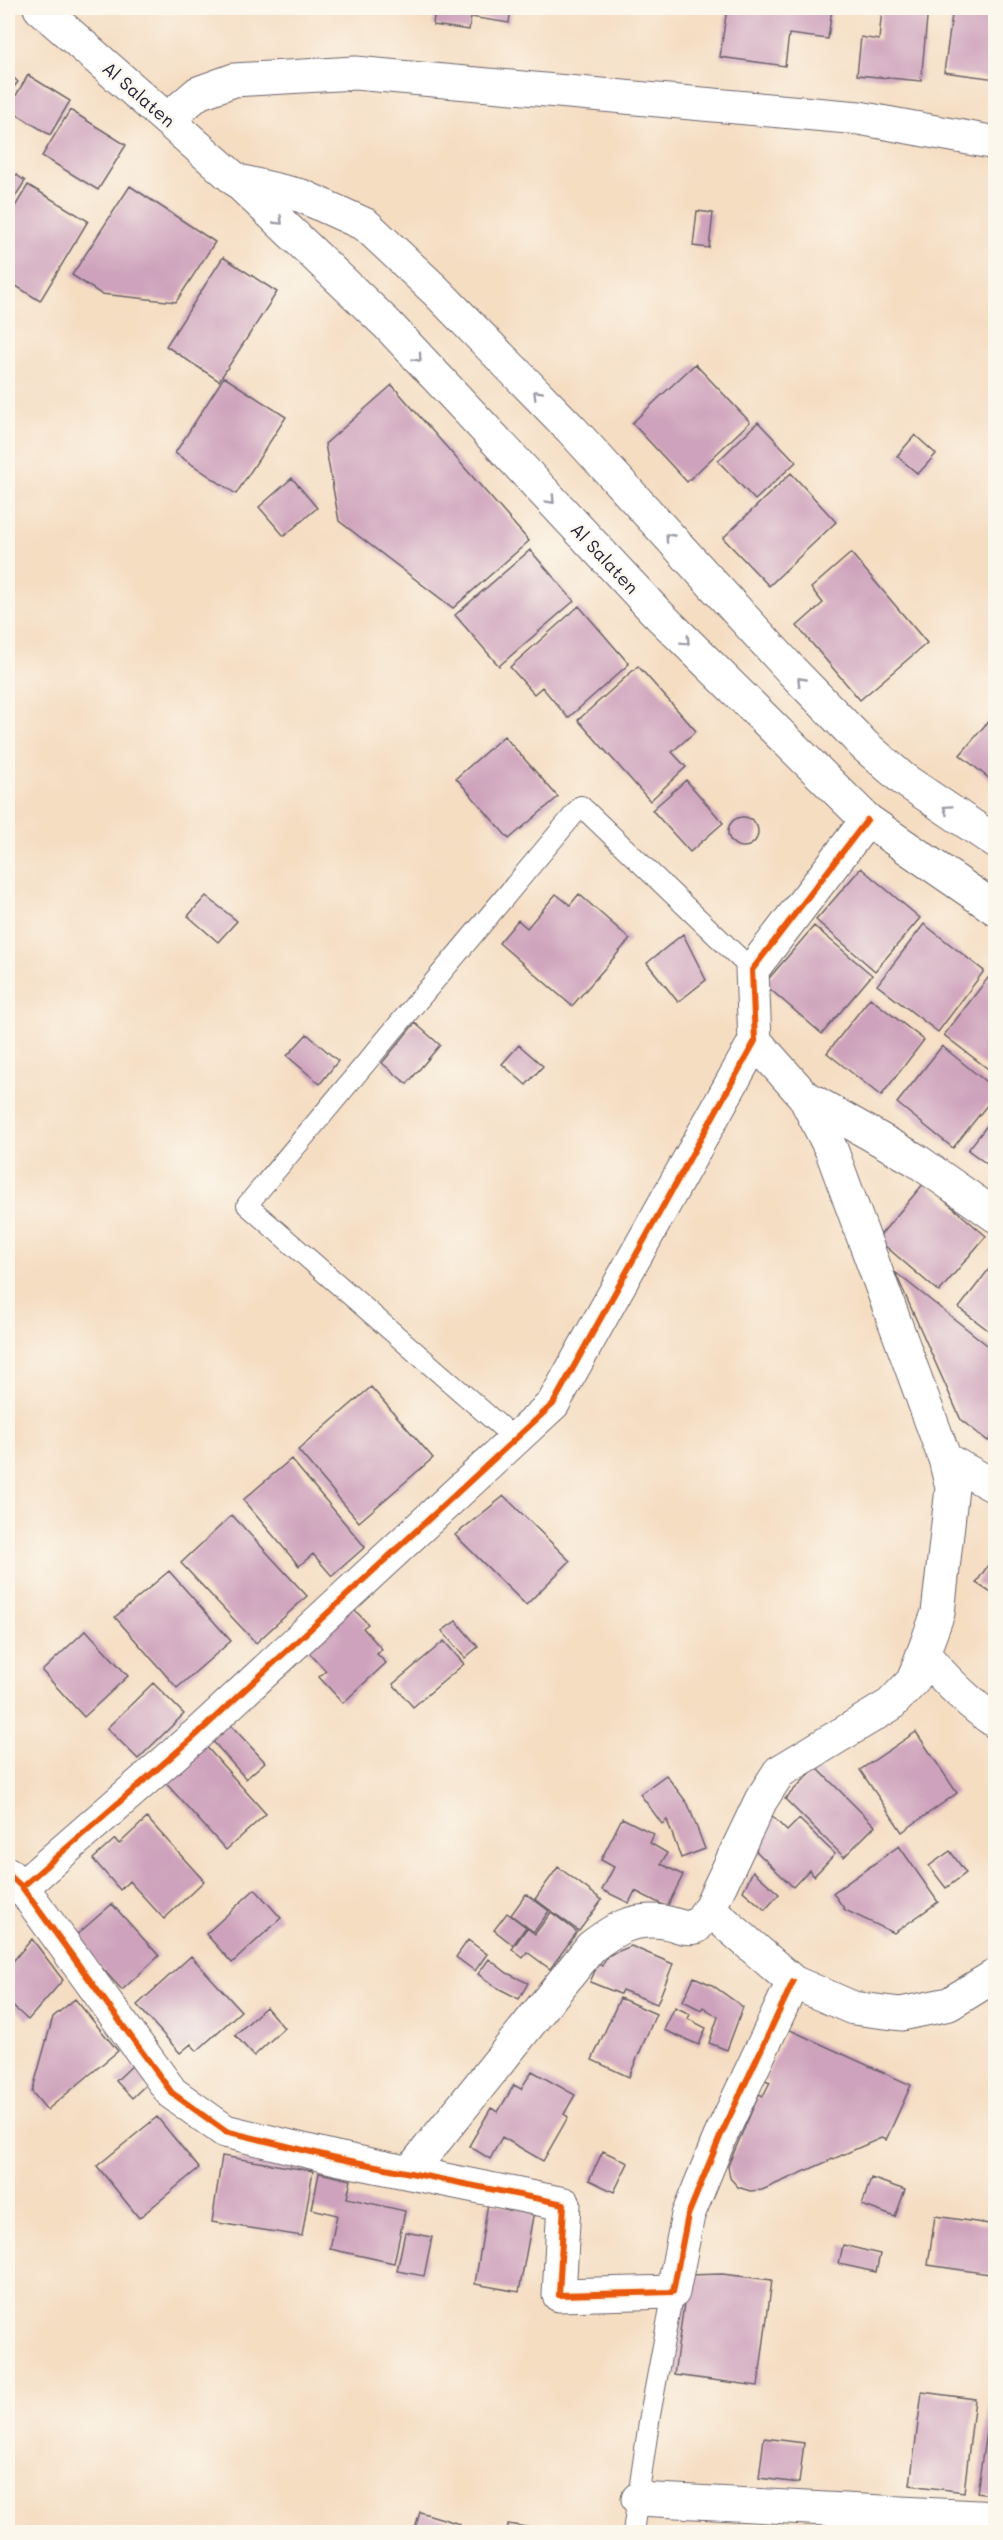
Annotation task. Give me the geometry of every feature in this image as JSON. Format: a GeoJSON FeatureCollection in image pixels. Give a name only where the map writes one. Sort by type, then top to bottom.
{"type":"FeatureCollection","features":[{"type":"Feature","properties":{"kind":"street","name":"Al Salaten"},"geometry":{"type":"LineString","coordinates":[[40,8],[237,181],[388,325],[655,611],[867,820],[996,909]]}},
{"type":"Feature","properties":{"kind":"street"},"geometry":{"type":"LineString","coordinates":[[168,119],[198,93],[234,80],[355,74],[859,118],[996,143]]}},
{"type":"Feature","properties":{"kind":"street","name":"Al Salaten"},"geometry":{"type":"LineString","coordinates":[[237,181],[302,196],[366,225],[436,291],[571,429],[792,671],[865,746],[903,779],[996,842]]}},
{"type":"Feature","properties":{"kind":"street"},"geometry":{"type":"LineString","coordinates":[[793,1982],[720,2137],[688,2215],[673,2292],[559,2295],[564,2204],[409,2173],[225,2131],[172,2093],[15,1881],[195,1736],[553,1404],[755,1041],[752,970],[867,820]]}},
{"type":"Feature","properties":{"kind":"street"},"geometry":{"type":"LineString","coordinates":[[409,2173],[591,1947],[614,1929],[637,1922],[665,1922],[685,1929],[696,1927],[709,1909],[760,1800],[779,1772],[890,1705],[913,1681],[938,1613],[952,1488],[945,1459],[831,1149],[804,1096],[755,1041]]}},
{"type":"Feature","properties":{"kind":"street"},"geometry":{"type":"LineString","coordinates":[[804,1096],[916,1160],[996,1216]]}},
{"type":"Feature","properties":{"kind":"street"},"geometry":{"type":"LineString","coordinates":[[945,1459],[996,1487]]}},
{"type":"Feature","properties":{"kind":"street"},"geometry":{"type":"LineString","coordinates":[[924,1654],[948,1684],[972,1706],[996,1722]]}},
{"type":"Feature","properties":{"kind":"street"},"geometry":{"type":"LineString","coordinates":[[709,1909],[793,1982],[853,2008],[901,2014],[949,2004],[996,1975]]}},
{"type":"Feature","properties":{"kind":"street"},"geometry":{"type":"LineString","coordinates":[[638,2499],[996,2518]]}},
{"type":"Feature","properties":{"kind":"lane"},"geometry":{"type":"LineString","coordinates":[[515,1439],[247,1205],[581,806],[752,970]]}},
{"type":"Feature","properties":{"kind":"lane"},"geometry":{"type":"LineString","coordinates":[[633,2532],[673,2292]]}},
{"type":"Feature","properties":{"kind":"building"},"geometry":{"type":"Polygon","coordinates":[[[435,8],[511,8],[509,23],[471,17],[469,30],[433,25],[435,8]]]}},
{"type":"Feature","properties":{"kind":"building"},"geometry":{"type":"Polygon","coordinates":[[[727,8],[832,8],[828,39],[789,34],[785,66],[720,57],[727,8]]]}},
{"type":"Feature","properties":{"kind":"building"},"geometry":{"type":"Polygon","coordinates":[[[882,8],[928,8],[921,81],[857,75],[861,37],[879,40],[882,8]]]}},
{"type":"Feature","properties":{"kind":"building"},"geometry":{"type":"Polygon","coordinates":[[[953,8],[996,8],[996,79],[944,72],[953,8]]]}},
{"type":"Feature","properties":{"kind":"building"},"geometry":{"type":"Polygon","coordinates":[[[8,72],[18,82],[8,94],[8,72]]]}},
{"type":"Feature","properties":{"kind":"building"},"geometry":{"type":"Polygon","coordinates":[[[28,75],[70,101],[50,135],[8,109],[28,75]]]}},
{"type":"Feature","properties":{"kind":"building"},"geometry":{"type":"Polygon","coordinates":[[[70,110],[126,145],[98,190],[42,156],[70,110]]]}},
{"type":"Feature","properties":{"kind":"building"},"geometry":{"type":"Polygon","coordinates":[[[8,169],[25,181],[8,208],[8,169]]]}},
{"type":"Feature","properties":{"kind":"building"},"geometry":{"type":"Polygon","coordinates":[[[28,185],[88,221],[40,301],[8,281],[8,218],[28,185]]]}},
{"type":"Feature","properties":{"kind":"building"},"geometry":{"type":"Polygon","coordinates":[[[130,186],[215,242],[176,302],[101,294],[72,275],[130,186]]]}},
{"type":"Feature","properties":{"kind":"building"},"geometry":{"type":"Polygon","coordinates":[[[697,211],[713,213],[709,248],[693,246],[697,211]]]}},
{"type":"Feature","properties":{"kind":"building"},"geometry":{"type":"Polygon","coordinates":[[[223,257],[277,292],[219,381],[166,346],[223,257]]]}},
{"type":"Feature","properties":{"kind":"building"},"geometry":{"type":"Polygon","coordinates":[[[695,364],[750,422],[687,482],[632,423],[695,364]]]}},
{"type":"Feature","properties":{"kind":"building"},"geometry":{"type":"Polygon","coordinates":[[[224,377],[286,417],[236,494],[175,453],[224,377]]]}},
{"type":"Feature","properties":{"kind":"building"},"geometry":{"type":"Polygon","coordinates":[[[392,385],[529,541],[453,608],[339,521],[325,444],[392,385]]]}},
{"type":"Feature","properties":{"kind":"building"},"geometry":{"type":"Polygon","coordinates":[[[758,422],[796,462],[755,500],[718,461],[758,422]]]}},
{"type":"Feature","properties":{"kind":"building"},"geometry":{"type":"Polygon","coordinates":[[[915,435],[936,454],[918,474],[897,456],[915,435]]]}},
{"type":"Feature","properties":{"kind":"building"},"geometry":{"type":"Polygon","coordinates":[[[791,473],[836,522],[769,586],[723,538],[791,473]]]}},
{"type":"Feature","properties":{"kind":"building"},"geometry":{"type":"Polygon","coordinates":[[[292,478],[317,508],[284,536],[259,507],[292,478]]]}},
{"type":"Feature","properties":{"kind":"building"},"geometry":{"type":"Polygon","coordinates":[[[530,550],[574,601],[499,666],[455,615],[530,550]]]}},
{"type":"Feature","properties":{"kind":"building"},"geometry":{"type":"Polygon","coordinates":[[[851,553],[927,643],[860,700],[797,626],[823,603],[811,588],[851,553]]]}},
{"type":"Feature","properties":{"kind":"building"},"geometry":{"type":"Polygon","coordinates":[[[579,606],[629,664],[568,718],[542,687],[534,694],[510,667],[579,606]]]}},
{"type":"Feature","properties":{"kind":"building"},"geometry":{"type":"Polygon","coordinates":[[[638,666],[696,731],[672,752],[686,767],[650,801],[578,720],[638,666]]]}},
{"type":"Feature","properties":{"kind":"building"},"geometry":{"type":"Polygon","coordinates":[[[996,712],[996,784],[960,755],[996,712]]]}},
{"type":"Feature","properties":{"kind":"building"},"geometry":{"type":"Polygon","coordinates":[[[504,736],[558,797],[509,839],[456,778],[504,736]]]}},
{"type":"Feature","properties":{"kind":"building"},"geometry":{"type":"Polygon","coordinates":[[[686,780],[723,823],[690,852],[652,810],[686,780]]]}},
{"type":"Feature","properties":{"kind":"building"},"geometry":{"type":"Polygon","coordinates":[[[743,817],[754,821],[758,832],[754,843],[743,847],[732,843],[728,832],[732,821],[743,817]]]}},
{"type":"Feature","properties":{"kind":"building"},"geometry":{"type":"Polygon","coordinates":[[[861,868],[920,918],[875,971],[816,920],[861,868]]]}},
{"type":"Feature","properties":{"kind":"building"},"geometry":{"type":"Polygon","coordinates":[[[556,894],[570,905],[579,894],[630,939],[572,1006],[499,943],[518,920],[527,928],[556,894]]]}},
{"type":"Feature","properties":{"kind":"building"},"geometry":{"type":"Polygon","coordinates":[[[206,896],[237,921],[218,942],[188,916],[206,896]]]}},
{"type":"Feature","properties":{"kind":"building"},"geometry":{"type":"Polygon","coordinates":[[[924,924],[984,971],[938,1032],[877,985],[924,924]]]}},
{"type":"Feature","properties":{"kind":"building"},"geometry":{"type":"Polygon","coordinates":[[[814,926],[872,975],[822,1034],[764,984],[814,926]]]}},
{"type":"Feature","properties":{"kind":"building"},"geometry":{"type":"Polygon","coordinates":[[[683,934],[706,980],[678,1002],[647,963],[683,934]]]}},
{"type":"Feature","properties":{"kind":"building"},"geometry":{"type":"Polygon","coordinates":[[[991,974],[996,978],[996,1075],[944,1035],[991,974]]]}},
{"type":"Feature","properties":{"kind":"building"},"geometry":{"type":"Polygon","coordinates":[[[870,998],[924,1040],[881,1096],[827,1053],[870,998]]]}},
{"type":"Feature","properties":{"kind":"building"},"geometry":{"type":"Polygon","coordinates":[[[415,1023],[440,1045],[407,1084],[382,1063],[415,1023]]]}},
{"type":"Feature","properties":{"kind":"building"},"geometry":{"type":"Polygon","coordinates":[[[307,1034],[338,1061],[320,1084],[287,1056],[307,1034]]]}},
{"type":"Feature","properties":{"kind":"building"},"geometry":{"type":"Polygon","coordinates":[[[519,1045],[543,1066],[526,1085],[502,1064],[519,1045]]]}},
{"type":"Feature","properties":{"kind":"building"},"geometry":{"type":"Polygon","coordinates":[[[942,1046],[996,1090],[996,1094],[953,1148],[897,1103],[942,1046]]]}},
{"type":"Feature","properties":{"kind":"building"},"geometry":{"type":"Polygon","coordinates":[[[996,1114],[996,1162],[991,1158],[987,1164],[968,1150],[996,1114]]]}},
{"type":"Feature","properties":{"kind":"building"},"geometry":{"type":"Polygon","coordinates":[[[924,1183],[986,1236],[939,1292],[877,1239],[924,1183]]]}},
{"type":"Feature","properties":{"kind":"building"},"geometry":{"type":"Polygon","coordinates":[[[996,1260],[996,1336],[959,1308],[996,1260]]]}},
{"type":"Feature","properties":{"kind":"building"},"geometry":{"type":"Polygon","coordinates":[[[895,1272],[996,1352],[996,1431],[988,1441],[961,1420],[895,1272]]]}},
{"type":"Feature","properties":{"kind":"building"},"geometry":{"type":"Polygon","coordinates":[[[371,1387],[433,1458],[359,1522],[298,1450],[371,1387]]]}},
{"type":"Feature","properties":{"kind":"building"},"geometry":{"type":"Polygon","coordinates":[[[291,1459],[365,1547],[332,1576],[313,1554],[299,1566],[243,1500],[291,1459]]]}},
{"type":"Feature","properties":{"kind":"building"},"geometry":{"type":"Polygon","coordinates":[[[504,1496],[570,1561],[526,1605],[455,1535],[504,1496]]]}},
{"type":"Feature","properties":{"kind":"building"},"geometry":{"type":"Polygon","coordinates":[[[232,1515],[307,1596],[256,1643],[181,1563],[232,1515]]]}},
{"type":"Feature","properties":{"kind":"building"},"geometry":{"type":"Polygon","coordinates":[[[996,1553],[996,1596],[976,1583],[996,1553]]]}},
{"type":"Feature","properties":{"kind":"building"},"geometry":{"type":"Polygon","coordinates":[[[169,1571],[231,1641],[177,1688],[115,1617],[169,1571]]]}},
{"type":"Feature","properties":{"kind":"building"},"geometry":{"type":"Polygon","coordinates":[[[346,1601],[368,1624],[363,1628],[382,1649],[377,1654],[386,1663],[343,1703],[319,1677],[326,1671],[301,1644],[346,1601]]]}},
{"type":"Feature","properties":{"kind":"building"},"geometry":{"type":"Polygon","coordinates":[[[456,1621],[478,1647],[465,1658],[442,1631],[456,1621]]]}},
{"type":"Feature","properties":{"kind":"building"},"geometry":{"type":"Polygon","coordinates":[[[86,1630],[128,1676],[84,1717],[42,1671],[86,1630]]]}},
{"type":"Feature","properties":{"kind":"building"},"geometry":{"type":"Polygon","coordinates":[[[444,1641],[464,1664],[413,1707],[393,1684],[444,1641]]]}},
{"type":"Feature","properties":{"kind":"building"},"geometry":{"type":"Polygon","coordinates":[[[153,1683],[184,1714],[138,1759],[107,1728],[153,1683]]]}},
{"type":"Feature","properties":{"kind":"building"},"geometry":{"type":"Polygon","coordinates":[[[228,1722],[265,1762],[246,1779],[210,1738],[228,1722]]]}},
{"type":"Feature","properties":{"kind":"building"},"geometry":{"type":"Polygon","coordinates":[[[916,1732],[957,1793],[902,1832],[860,1770],[916,1732]]]}},
{"type":"Feature","properties":{"kind":"building"},"geometry":{"type":"Polygon","coordinates":[[[204,1744],[266,1814],[226,1850],[163,1780],[204,1744]]]}},
{"type":"Feature","properties":{"kind":"building"},"geometry":{"type":"Polygon","coordinates":[[[816,1767],[875,1826],[844,1857],[785,1799],[816,1767]]]}},
{"type":"Feature","properties":{"kind":"building"},"geometry":{"type":"Polygon","coordinates":[[[666,1775],[688,1804],[705,1849],[681,1858],[667,1820],[662,1824],[640,1794],[666,1775]]]}},
{"type":"Feature","properties":{"kind":"building"},"geometry":{"type":"Polygon","coordinates":[[[770,1814],[787,1831],[799,1819],[835,1854],[814,1876],[809,1870],[793,1887],[756,1851],[762,1822],[770,1814]]]}},
{"type":"Feature","properties":{"kind":"building"},"geometry":{"type":"Polygon","coordinates":[[[147,1818],[204,1881],[164,1919],[129,1881],[120,1890],[93,1859],[115,1839],[119,1844],[147,1818]]]}},
{"type":"Feature","properties":{"kind":"building"},"geometry":{"type":"Polygon","coordinates":[[[622,1818],[654,1834],[650,1843],[667,1853],[661,1864],[683,1875],[667,1907],[635,1891],[629,1903],[602,1890],[614,1867],[601,1860],[622,1818]]]}},
{"type":"Feature","properties":{"kind":"building"},"geometry":{"type":"Polygon","coordinates":[[[899,1846],[938,1902],[894,1933],[845,1910],[833,1893],[899,1846]]]}},
{"type":"Feature","properties":{"kind":"building"},"geometry":{"type":"Polygon","coordinates":[[[950,1851],[966,1873],[946,1888],[929,1866],[950,1851]]]}},
{"type":"Feature","properties":{"kind":"building"},"geometry":{"type":"Polygon","coordinates":[[[558,1867],[602,1900],[579,1931],[535,1899],[558,1867]]]}},
{"type":"Feature","properties":{"kind":"building"},"geometry":{"type":"Polygon","coordinates":[[[753,1871],[779,1894],[765,1910],[743,1891],[753,1871]]]}},
{"type":"Feature","properties":{"kind":"building"},"geometry":{"type":"Polygon","coordinates":[[[255,1889],[281,1918],[232,1963],[206,1934],[255,1889]]]}},
{"type":"Feature","properties":{"kind":"building"},"geometry":{"type":"Polygon","coordinates":[[[526,1894],[549,1911],[534,1932],[511,1915],[526,1894]]]}},
{"type":"Feature","properties":{"kind":"building"},"geometry":{"type":"Polygon","coordinates":[[[112,1904],[159,1956],[122,1990],[74,1937],[112,1904]]]}},
{"type":"Feature","properties":{"kind":"building"},"geometry":{"type":"Polygon","coordinates":[[[551,1912],[577,1932],[550,1969],[527,1952],[523,1958],[512,1949],[527,1928],[535,1934],[551,1912]]]}},
{"type":"Feature","properties":{"kind":"building"},"geometry":{"type":"Polygon","coordinates":[[[507,1913],[526,1927],[513,1945],[494,1930],[507,1913]]]}},
{"type":"Feature","properties":{"kind":"building"},"geometry":{"type":"Polygon","coordinates":[[[32,1939],[63,1980],[28,2020],[8,2002],[8,1967],[32,1939]]]}},
{"type":"Feature","properties":{"kind":"building"},"geometry":{"type":"Polygon","coordinates":[[[468,1940],[487,1954],[475,1971],[456,1957],[468,1940]]]}},
{"type":"Feature","properties":{"kind":"building"},"geometry":{"type":"Polygon","coordinates":[[[631,1946],[673,1964],[657,2004],[622,1990],[620,1994],[590,1982],[598,1964],[602,1966],[607,1956],[631,1946]]]}},
{"type":"Feature","properties":{"kind":"building"},"geometry":{"type":"Polygon","coordinates":[[[191,1956],[241,2011],[197,2051],[191,2044],[180,2053],[137,2005],[191,1956]]]}},
{"type":"Feature","properties":{"kind":"building"},"geometry":{"type":"Polygon","coordinates":[[[489,1959],[507,1973],[528,1983],[519,1999],[478,1974],[489,1959]]]}},
{"type":"Feature","properties":{"kind":"building"},"geometry":{"type":"Polygon","coordinates":[[[694,1977],[712,1985],[743,2007],[727,2050],[709,2043],[718,2017],[703,2007],[701,2010],[683,2001],[694,1977]]]}},
{"type":"Feature","properties":{"kind":"building"},"geometry":{"type":"Polygon","coordinates":[[[620,1998],[656,2014],[629,2077],[592,2060],[620,1998]]]}},
{"type":"Feature","properties":{"kind":"building"},"geometry":{"type":"Polygon","coordinates":[[[75,1999],[118,2051],[47,2110],[32,2092],[53,2017],[75,1999]]]}},
{"type":"Feature","properties":{"kind":"building"},"geometry":{"type":"Polygon","coordinates":[[[266,2007],[284,2028],[254,2056],[235,2035],[266,2007]]]}},
{"type":"Feature","properties":{"kind":"building"},"geometry":{"type":"Polygon","coordinates":[[[675,2007],[690,2014],[688,2019],[706,2028],[699,2045],[664,2030],[675,2007]]]}},
{"type":"Feature","properties":{"kind":"building"},"geometry":{"type":"Polygon","coordinates":[[[788,2029],[911,2085],[886,2140],[881,2138],[762,2190],[750,2191],[738,2187],[730,2178],[728,2166],[759,2094],[763,2096],[770,2082],[765,2080],[788,2029]]]}},
{"type":"Feature","properties":{"kind":"building"},"geometry":{"type":"Polygon","coordinates":[[[135,2063],[151,2080],[132,2098],[116,2081],[135,2063]]]}},
{"type":"Feature","properties":{"kind":"building"},"geometry":{"type":"Polygon","coordinates":[[[532,2071],[575,2095],[564,2114],[568,2117],[543,2161],[502,2137],[490,2159],[469,2146],[491,2108],[498,2112],[514,2085],[521,2089],[532,2071]]]}},
{"type":"Feature","properties":{"kind":"building"},"geometry":{"type":"Polygon","coordinates":[[[157,2117],[199,2168],[139,2218],[97,2166],[157,2117]]]}},
{"type":"Feature","properties":{"kind":"building"},"geometry":{"type":"Polygon","coordinates":[[[603,2151],[628,2163],[614,2192],[589,2180],[603,2151]]]}},
{"type":"Feature","properties":{"kind":"building"},"geometry":{"type":"Polygon","coordinates":[[[222,2156],[313,2171],[302,2236],[212,2222],[222,2156]]]}},
{"type":"Feature","properties":{"kind":"building"},"geometry":{"type":"Polygon","coordinates":[[[319,2173],[351,2180],[347,2198],[405,2211],[394,2263],[330,2249],[337,2215],[312,2209],[319,2173]]]}},
{"type":"Feature","properties":{"kind":"building"},"geometry":{"type":"Polygon","coordinates":[[[871,2178],[905,2190],[895,2217],[862,2205],[871,2178]]]}},
{"type":"Feature","properties":{"kind":"building"},"geometry":{"type":"Polygon","coordinates":[[[488,2203],[534,2211],[519,2292],[475,2284],[488,2203]]]}},
{"type":"Feature","properties":{"kind":"building"},"geometry":{"type":"Polygon","coordinates":[[[935,2216],[996,2225],[996,2275],[928,2265],[935,2216]]]}},
{"type":"Feature","properties":{"kind":"building"},"geometry":{"type":"Polygon","coordinates":[[[405,2232],[432,2237],[424,2276],[397,2271],[405,2232]]]}},
{"type":"Feature","properties":{"kind":"building"},"geometry":{"type":"Polygon","coordinates":[[[843,2245],[880,2254],[876,2272],[839,2264],[843,2245]]]}},
{"type":"Feature","properties":{"kind":"building"},"geometry":{"type":"Polygon","coordinates":[[[722,2274],[772,2280],[758,2386],[674,2375],[688,2275],[722,2274]]]}},
{"type":"Feature","properties":{"kind":"building"},"geometry":{"type":"Polygon","coordinates":[[[992,2391],[996,2392],[996,2496],[977,2493],[992,2391]]]}},
{"type":"Feature","properties":{"kind":"building"},"geometry":{"type":"Polygon","coordinates":[[[922,2392],[975,2399],[964,2492],[910,2485],[922,2392]]]}},
{"type":"Feature","properties":{"kind":"building"},"geometry":{"type":"Polygon","coordinates":[[[764,2438],[804,2443],[799,2483],[759,2478],[764,2438]]]}},
{"type":"Feature","properties":{"kind":"building"},"geometry":{"type":"Polygon","coordinates":[[[420,2512],[460,2524],[457,2532],[414,2532],[420,2512]]]}},
{"type":"Feature","properties":{"kind":"building"},"geometry":{"type":"Polygon","coordinates":[[[508,2524],[549,2531],[549,2532],[507,2532],[508,2524]]]}},
{"type":"Feature","properties":{"kind":"cycle path"},"geometry":{"type":"LineString","coordinates":[[22,1887],[195,1736],[553,1404],[755,1041],[752,970],[867,820]]}},
{"type":"Feature","properties":{"kind":"cycle path"},"geometry":{"type":"LineString","coordinates":[[8,1874],[22,1887],[172,2093],[225,2131],[336,2158],[564,2204],[559,2295],[673,2292],[688,2215],[720,2137],[793,1982]]}}]}
